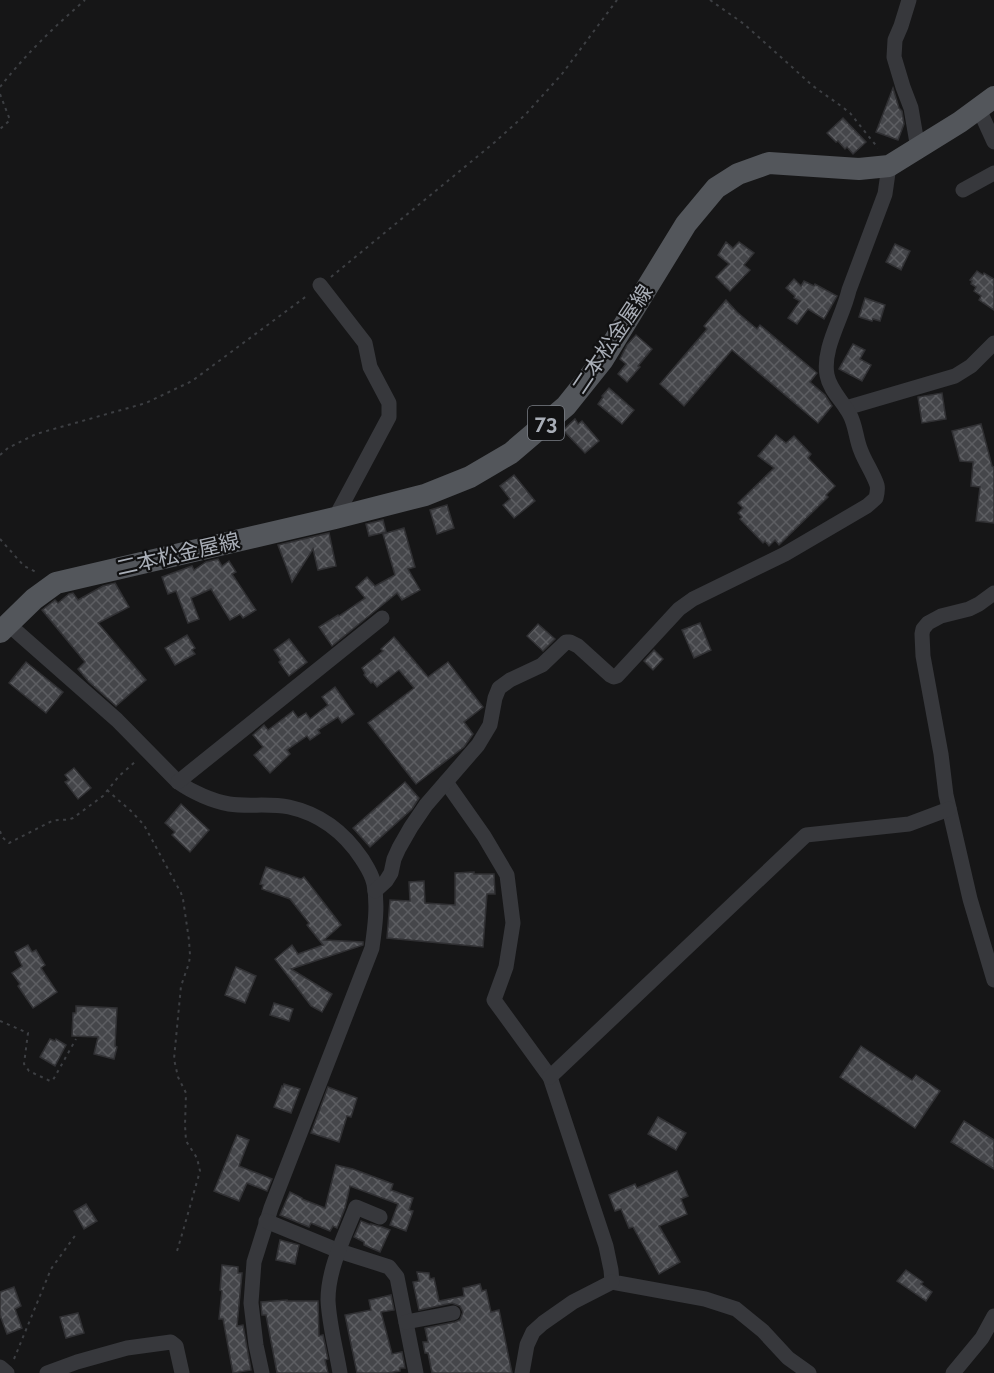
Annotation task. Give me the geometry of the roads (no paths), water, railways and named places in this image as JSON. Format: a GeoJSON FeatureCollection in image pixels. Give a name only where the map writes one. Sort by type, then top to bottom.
{"type":"FeatureCollection","features":[{"type":"Feature","properties":{"kind":"main road","name":"二本松金屋線"},"geometry":{"type":"LineString","coordinates":[[4,628],[34,599],[56,583],[425,495],[470,477],[511,453],[566,406],[602,361],[686,224],[716,188],[738,174],[769,163],[859,169],[889,166],[987,103]]}},
{"type":"Feature","properties":{"kind":"street"},"geometry":{"type":"LineString","coordinates":[[909,0],[895,40],[894,57],[911,108],[918,149]]}},
{"type":"Feature","properties":{"kind":"street"},"geometry":{"type":"LineString","coordinates":[[987,103],[994,142]]}},
{"type":"Feature","properties":{"kind":"street"},"geometry":{"type":"LineString","coordinates":[[375,891],[391,873],[397,853],[426,805],[478,745],[490,725],[499,688],[510,680],[542,665],[566,642],[574,643],[610,675],[617,676],[679,609],[693,599],[785,554],[873,502],[877,486],[860,449],[851,417],[832,389],[826,375],[826,363],[849,290],[885,194],[889,166]]}},
{"type":"Feature","properties":{"kind":"street"},"geometry":{"type":"LineString","coordinates":[[963,190],[994,172]]}},
{"type":"Feature","properties":{"kind":"street"},"geometry":{"type":"LineString","coordinates":[[320,285],[365,343],[370,367],[389,403],[389,417],[335,518]]}},
{"type":"Feature","properties":{"kind":"street"},"geometry":{"type":"LineString","coordinates":[[846,408],[955,376],[971,366],[994,343]]}},
{"type":"Feature","properties":{"kind":"street"},"geometry":{"type":"LineString","coordinates":[[994,593],[969,609],[941,616],[928,623],[923,629],[923,656],[950,809],[970,899],[994,980]]}},
{"type":"Feature","properties":{"kind":"street"},"geometry":{"type":"LineString","coordinates":[[178,782],[382,618]]}},
{"type":"Feature","properties":{"kind":"street"},"geometry":{"type":"LineString","coordinates":[[4,628],[117,720],[184,787],[228,804],[288,807],[324,820],[339,830],[352,845],[369,870],[374,884],[376,906],[372,948],[266,1221],[254,1262],[251,1303],[262,1373]]}},
{"type":"Feature","properties":{"kind":"street"},"geometry":{"type":"LineString","coordinates":[[446,782],[484,836],[507,875],[513,923],[506,968],[494,1000],[550,1077],[606,1246],[612,1282]]}},
{"type":"Feature","properties":{"kind":"street"},"geometry":{"type":"LineString","coordinates":[[550,1077],[806,835],[909,824],[950,809]]}},
{"type":"Feature","properties":{"kind":"street"},"geometry":{"type":"LineString","coordinates":[[340,1373],[328,1299],[331,1280],[339,1251],[356,1207],[380,1217]]}},
{"type":"Feature","properties":{"kind":"street"},"geometry":{"type":"LineString","coordinates":[[266,1221],[339,1251],[389,1267],[397,1276],[416,1373]]}},
{"type":"Feature","properties":{"kind":"street"},"geometry":{"type":"LineString","coordinates":[[522,1373],[527,1345],[533,1332],[573,1302],[612,1282],[705,1299],[736,1309],[763,1331],[788,1358],[809,1373]]}},
{"type":"Feature","properties":{"kind":"street"},"geometry":{"type":"LineString","coordinates":[[406,1322],[453,1313]]}},
{"type":"Feature","properties":{"kind":"street"},"geometry":{"type":"LineString","coordinates":[[953,1373],[982,1338],[994,1316]]}},
{"type":"Feature","properties":{"kind":"street"},"geometry":{"type":"LineString","coordinates":[[48,1373],[127,1348],[171,1342],[176,1346],[182,1373]]}}]}
